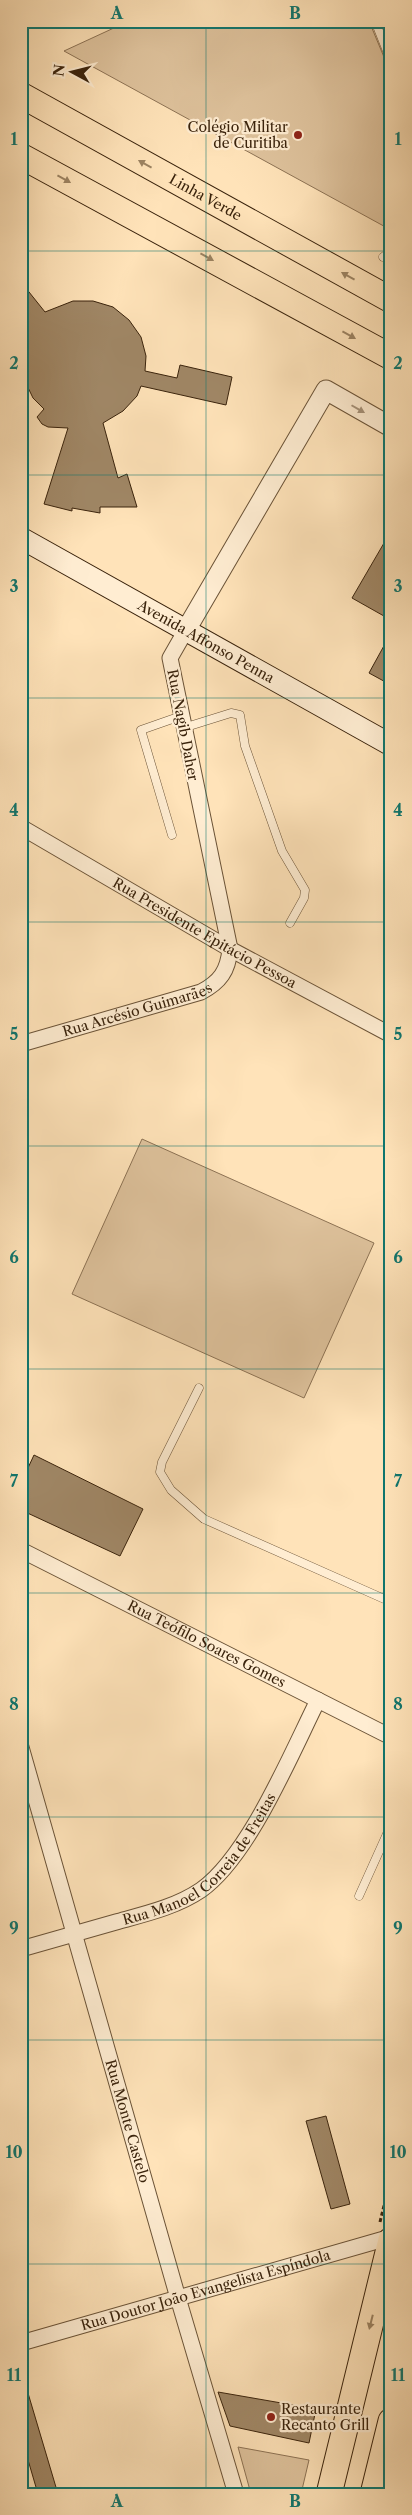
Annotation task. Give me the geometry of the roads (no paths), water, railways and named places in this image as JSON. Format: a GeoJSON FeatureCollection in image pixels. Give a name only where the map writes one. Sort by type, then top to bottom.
{"type":"FeatureCollection","features":[{"type":"Feature","properties":{"kind":"highway","name":"Linha Verde"},"geometry":{"type":"LineString","coordinates":[[21,95],[391,300]]}},
{"type":"Feature","properties":{"kind":"highway"},"geometry":{"type":"LineString","coordinates":[[21,156],[391,357]]}},
{"type":"Feature","properties":{"kind":"highway"},"geometry":{"type":"LineString","coordinates":[[329,2494],[391,2239]]}},
{"type":"Feature","properties":{"kind":"highway"},"geometry":{"type":"LineString","coordinates":[[373,2494],[391,2421]]}},
{"type":"Feature","properties":{"kind":"main road","name":"Avenida Affonso Penna"},"geometry":{"type":"LineString","coordinates":[[21,538],[391,745]]}},
{"type":"Feature","properties":{"kind":"street","name":"Rua Nagib Daher"},"geometry":{"type":"LineString","coordinates":[[230,949],[170,658],[326,390],[391,427]]}},
{"type":"Feature","properties":{"kind":"street","name":"Rua Presidente Epitácio Pessoa"},"geometry":{"type":"LineString","coordinates":[[21,827],[230,949],[391,1035]]}},
{"type":"Feature","properties":{"kind":"street","name":"Rua Arcésio Guimarães"},"geometry":{"type":"LineString","coordinates":[[21,1044],[201,992],[212,986],[223,976],[228,963],[230,949]]}},
{"type":"Feature","properties":{"kind":"street","name":"Rua Teófilo Soares Gomes"},"geometry":{"type":"LineString","coordinates":[[21,1550],[391,1737]]}},
{"type":"Feature","properties":{"kind":"street","name":"Rua Manoel Correia de Freitas"},"geometry":{"type":"LineString","coordinates":[[21,1949],[182,1901],[202,1889],[223,1869],[248,1834],[318,1700]]}},
{"type":"Feature","properties":{"kind":"street","name":"Rua Monte Castelo"},"geometry":{"type":"LineString","coordinates":[[21,1747],[178,2298],[236,2494]]}},
{"type":"Feature","properties":{"kind":"street","name":"Rua Doutor João Evangelista Espíndola"},"geometry":{"type":"LineString","coordinates":[[21,2343],[391,2239]]}},
{"type":"Feature","properties":{"kind":"lane"},"geometry":{"type":"LineString","coordinates":[[376,21],[391,61]]}},
{"type":"Feature","properties":{"kind":"lane"},"geometry":{"type":"LineString","coordinates":[[383,257],[391,251]]}},
{"type":"Feature","properties":{"kind":"lane"},"geometry":{"type":"LineString","coordinates":[[172,835],[141,736],[141,730],[231,713],[240,715],[245,746],[282,850],[305,890],[304,898],[290,923]]}},
{"type":"Feature","properties":{"kind":"lane"},"geometry":{"type":"LineString","coordinates":[[199,1388],[162,1462],[160,1472],[171,1490],[204,1519],[391,1602]]}},
{"type":"Feature","properties":{"kind":"lane"},"geometry":{"type":"LineString","coordinates":[[359,1896],[391,1825]]}},
{"type":"Feature","properties":{"kind":"place","name":"Colégio Militar de Curitiba"},"geometry":{"type":"Point","coordinates":[298,135]}},
{"type":"Feature","properties":{"kind":"place","name":"Restaurante Recanto Grill"},"geometry":{"type":"Point","coordinates":[271,2417]}}]}
